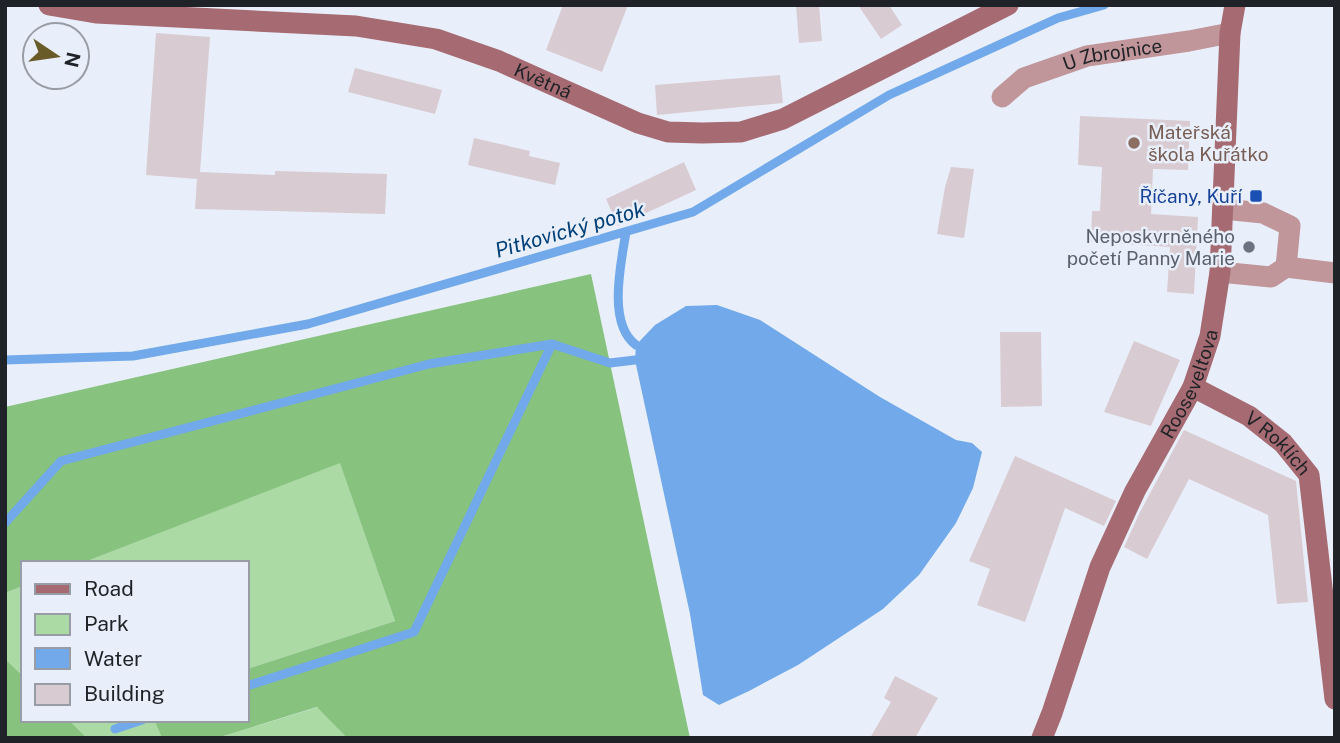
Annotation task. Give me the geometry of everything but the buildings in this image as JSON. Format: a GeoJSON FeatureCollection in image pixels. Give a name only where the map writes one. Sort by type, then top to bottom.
{"type":"FeatureCollection","features":[{"type":"Feature","properties":{"kind":"street","name":"Květná"},"geometry":{"type":"LineString","coordinates":[[50,5],[96,13],[356,26],[436,39],[499,61],[638,123],[668,132],[702,133],[741,132],[783,119],[1008,5]]}},
{"type":"Feature","properties":{"kind":"street","name":"U Zbrojnice"},"geometry":{"type":"LineString","coordinates":[[1002,97],[1024,78],[1087,56],[1189,41],[1233,17]]}},
{"type":"Feature","properties":{"kind":"street","name":"Rooseveltova"},"geometry":{"type":"LineString","coordinates":[[1042,738],[1100,566],[1135,491],[1193,387],[1210,337],[1220,272],[1233,17]]}},
{"type":"Feature","properties":{"kind":"street"},"geometry":{"type":"LineString","coordinates":[[1223,209],[1262,212],[1290,226],[1286,267]]}},
{"type":"Feature","properties":{"kind":"street"},"geometry":{"type":"LineString","coordinates":[[1220,272],[1271,276],[1286,267],[1335,273]]}},
{"type":"Feature","properties":{"kind":"street","name":"V Roklích"},"geometry":{"type":"LineString","coordinates":[[1193,387],[1249,416],[1283,443],[1309,475],[1335,699]]}},
{"type":"Feature","properties":{"kind":"green space"},"geometry":{"type":"Polygon","coordinates":[[[591,274],[690,738],[347,738],[317,707],[217,738],[162,738],[155,722],[248,722],[248,669],[395,621],[340,463],[87,561],[21,561],[21,587],[5,593],[5,407],[591,274]]]}},
{"type":"Feature","properties":{"kind":"green space"},"geometry":{"type":"Polygon","coordinates":[[[340,462],[395,621],[248,669],[248,561],[87,561],[340,462]]]}},
{"type":"Feature","properties":{"kind":"green space"},"geometry":{"type":"Polygon","coordinates":[[[21,587],[21,674],[5,659],[5,593],[21,587]]]}},
{"type":"Feature","properties":{"kind":"green space"},"geometry":{"type":"Polygon","coordinates":[[[5,659],[21,674],[21,722],[71,722],[87,738],[5,738],[5,659]]]}},
{"type":"Feature","properties":{"kind":"green space"},"geometry":{"type":"Polygon","coordinates":[[[318,707],[347,738],[217,738],[318,707]]]}},
{"type":"Feature","properties":{"kind":"green space"},"geometry":{"type":"Polygon","coordinates":[[[71,722],[155,722],[162,738],[87,738],[71,722]]]}},
{"type":"Feature","properties":{"kind":"water"},"geometry":{"type":"Polygon","coordinates":[[[717,305],[760,320],[880,397],[956,440],[972,443],[982,452],[973,488],[956,523],[919,575],[883,609],[798,665],[719,705],[703,695],[690,614],[635,360],[636,345],[655,325],[686,306],[717,305]]]}},
{"type":"Feature","properties":{"kind":"waterway","name":"Pitkovický potok"},"geometry":{"type":"LineString","coordinates":[[5,360],[133,356],[308,324],[693,212],[889,95],[1058,18],[1104,5]]}},
{"type":"Feature","properties":{"kind":"waterway"},"geometry":{"type":"LineString","coordinates":[[626,232],[619,276],[619,308],[627,335],[636,345]]}},
{"type":"Feature","properties":{"kind":"waterway"},"geometry":{"type":"LineString","coordinates":[[5,523],[61,461],[429,364],[552,344],[610,363],[635,360]]}},
{"type":"Feature","properties":{"kind":"waterway"},"geometry":{"type":"LineString","coordinates":[[248,686],[414,632],[552,344]]}},
{"type":"Feature","properties":{"kind":"waterway"},"geometry":{"type":"LineString","coordinates":[[115,729],[136,722]]}},
{"type":"Feature","properties":{"kind":"place","name":"Mateřská škola Kuřátko"},"geometry":{"type":"Point","coordinates":[1134,143]}},
{"type":"Feature","properties":{"kind":"place","name":"Říčany, Kuří"},"geometry":{"type":"Point","coordinates":[1256,196]}},
{"type":"Feature","properties":{"kind":"place","name":"Neposkvrněného početí Panny Marie"},"geometry":{"type":"Point","coordinates":[1249,247]}}]}
